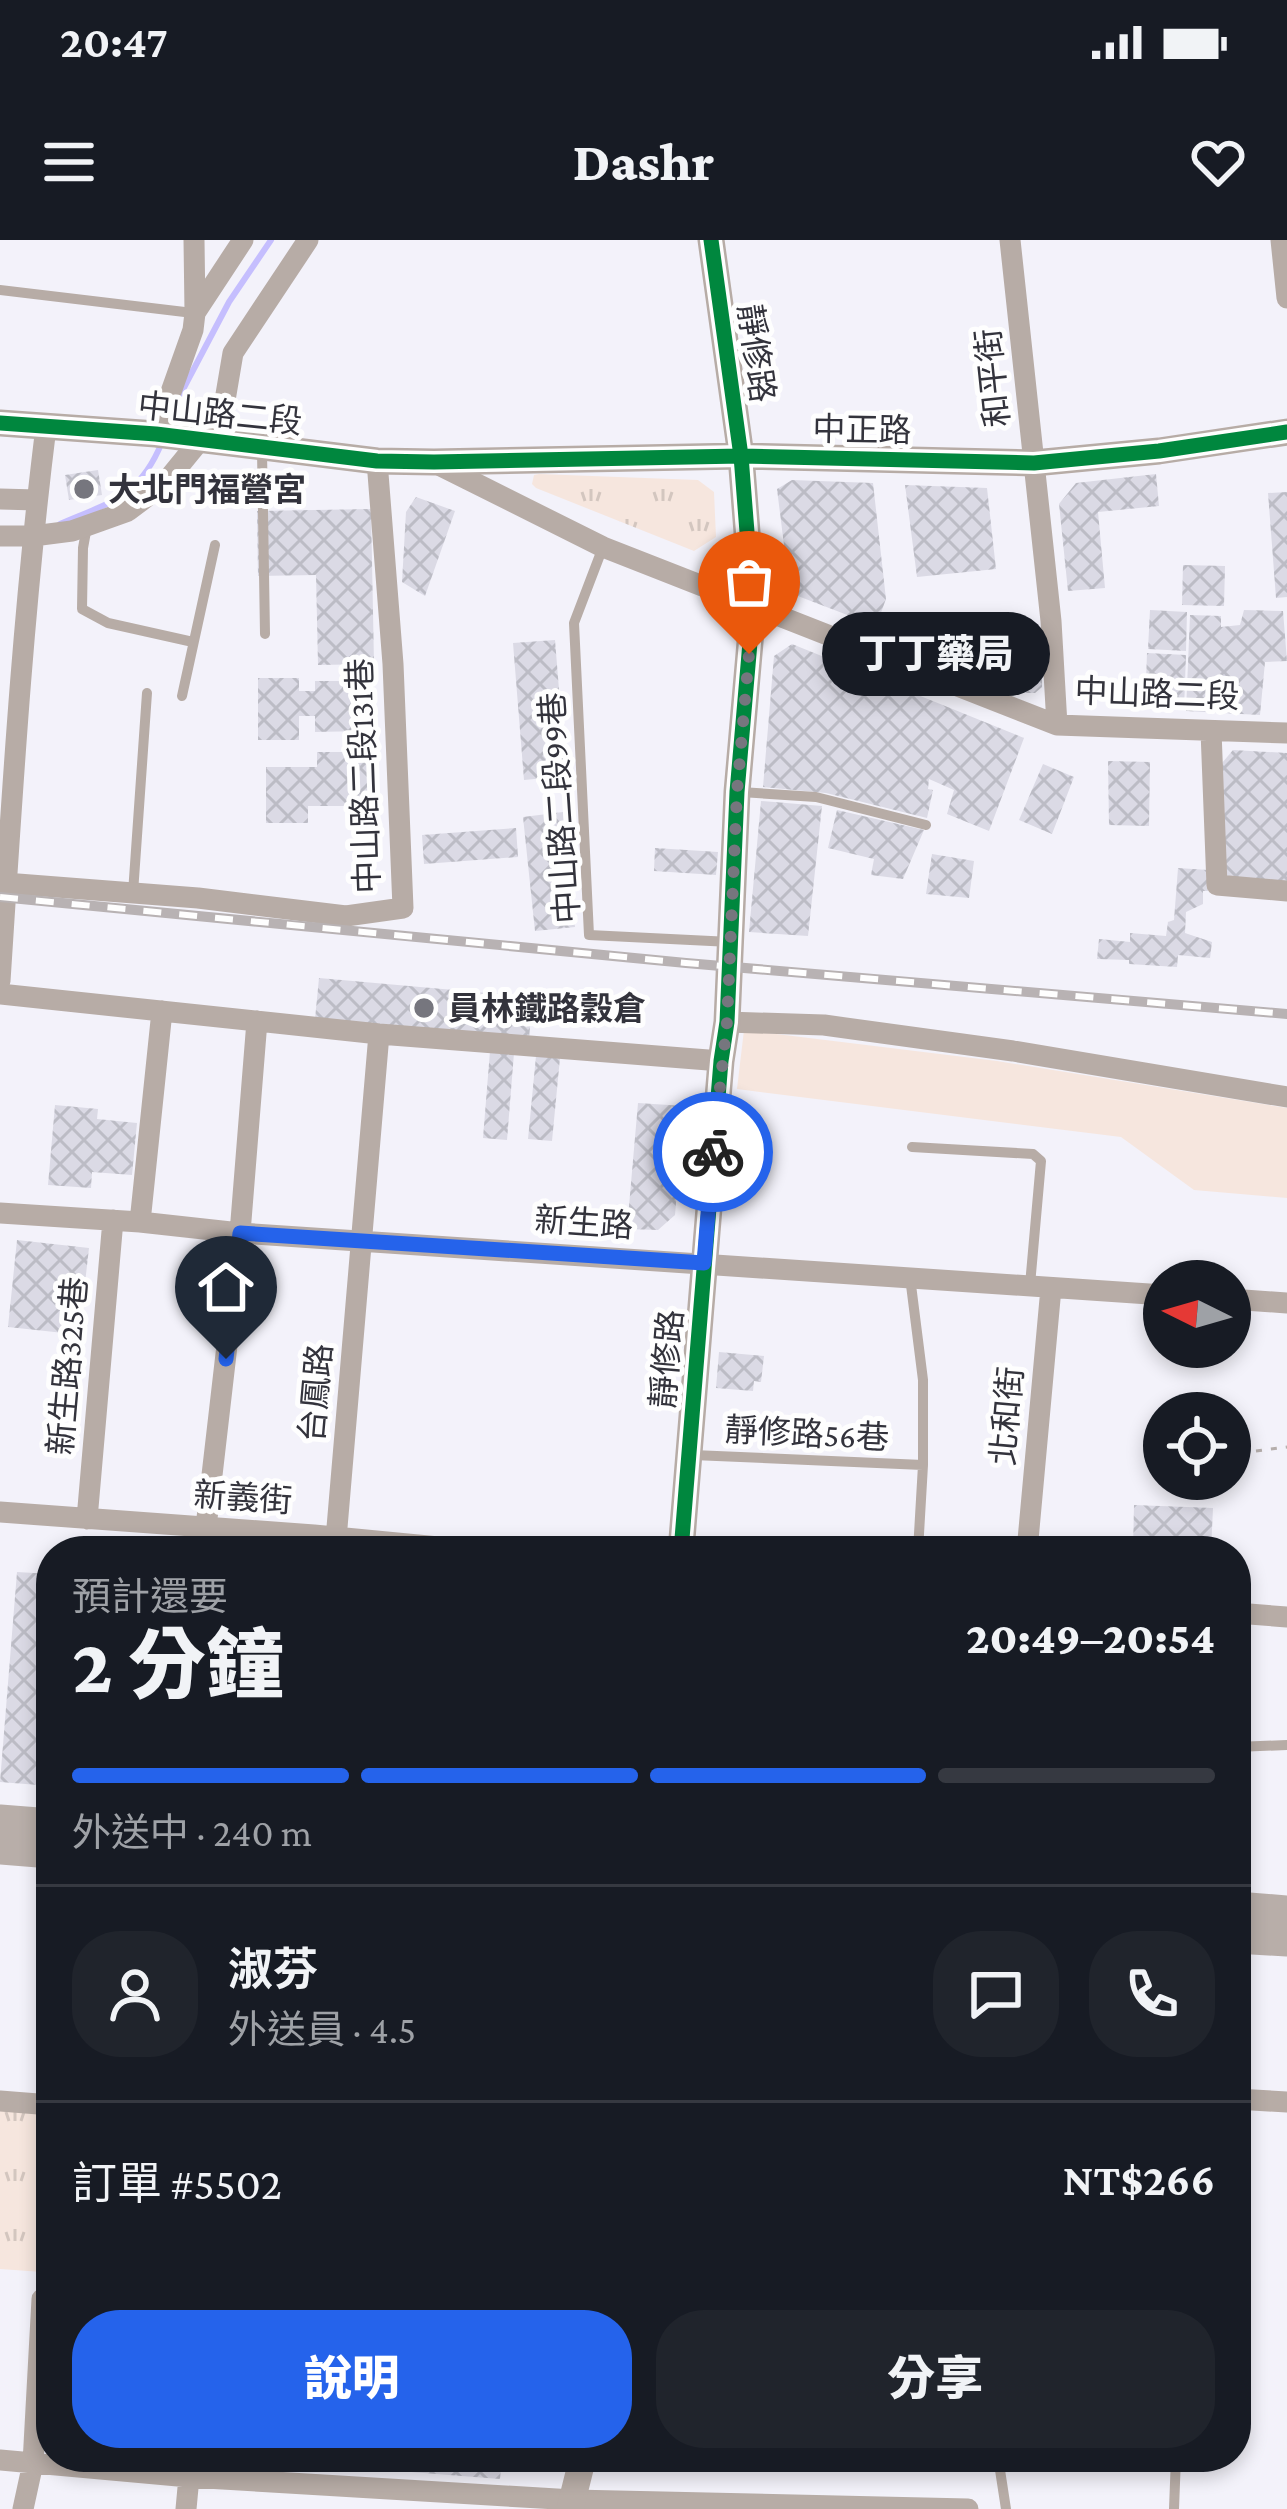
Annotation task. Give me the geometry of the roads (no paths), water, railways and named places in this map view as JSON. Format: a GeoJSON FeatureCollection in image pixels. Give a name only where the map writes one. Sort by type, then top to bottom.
{"type":"FeatureCollection","features":[{"type":"Feature","properties":{"kind":"main road"},"geometry":{"type":"LineString","coordinates":[[0,1821],[36,1824]]}},
{"type":"Feature","properties":{"kind":"main road"},"geometry":{"type":"LineString","coordinates":[[0,1848],[36,1851]]}},
{"type":"Feature","properties":{"kind":"main road"},"geometry":{"type":"LineString","coordinates":[[1251,1909],[1287,1912]]}},
{"type":"Feature","properties":{"kind":"main road"},"geometry":{"type":"LineString","coordinates":[[1251,1937],[1287,1940]]}},
{"type":"Feature","properties":{"kind":"street"},"geometry":{"type":"LineString","coordinates":[[156,434],[193,330],[194,240]]}},
{"type":"Feature","properties":{"kind":"street"},"geometry":{"type":"LineString","coordinates":[[195,313],[243,240]]}},
{"type":"Feature","properties":{"kind":"street"},"geometry":{"type":"LineString","coordinates":[[0,536],[72,531],[128,511],[165,483],[223,412],[233,352],[308,240]]}},
{"type":"Feature","properties":{"kind":"street","name":"靜修路"},"geometry":{"type":"LineString","coordinates":[[682,1536],[727,1022],[737,792],[753,608],[741,456],[711,240]]}},
{"type":"Feature","properties":{"kind":"street","name":"和平街"},"geometry":{"type":"LineString","coordinates":[[1010,240],[1052,621],[1057,725]]}},
{"type":"Feature","properties":{"kind":"street"},"geometry":{"type":"LineString","coordinates":[[1281,240],[1287,298]]}},
{"type":"Feature","properties":{"kind":"street","name":"中山路二段"},"geometry":{"type":"LineString","coordinates":[[0,423],[156,434],[377,461],[434,462],[603,547],[1057,725],[1287,733]]}},
{"type":"Feature","properties":{"kind":"street"},"geometry":{"type":"LineString","coordinates":[[0,981],[2,883],[46,427]]}},
{"type":"Feature","properties":{"kind":"street","name":"中正路"},"geometry":{"type":"LineString","coordinates":[[434,462],[741,456],[1034,463],[1287,432]]}},
{"type":"Feature","properties":{"kind":"street","name":"中山路二段131巷"},"geometry":{"type":"LineString","coordinates":[[2,883],[198,898],[346,916],[403,908],[393,664],[377,461]]}},
{"type":"Feature","properties":{"kind":"street"},"geometry":{"type":"LineString","coordinates":[[0,499],[37,500]]}},
{"type":"Feature","properties":{"kind":"street"},"geometry":{"type":"LineString","coordinates":[[1211,731],[1217,885],[1287,891]]}},
{"type":"Feature","properties":{"kind":"street"},"geometry":{"type":"LineString","coordinates":[[0,994],[379,1034],[721,1061]]}},
{"type":"Feature","properties":{"kind":"street"},"geometry":{"type":"LineString","coordinates":[[140,1222],[162,1011]]}},
{"type":"Feature","properties":{"kind":"street"},"geometry":{"type":"LineString","coordinates":[[206,1527],[240,1233],[257,1021]]}},
{"type":"Feature","properties":{"kind":"street"},"geometry":{"type":"LineString","coordinates":[[727,1022],[824,1025],[1287,1097]]}},
{"type":"Feature","properties":{"kind":"street","name":"台鳳路"},"geometry":{"type":"LineString","coordinates":[[336,1536],[379,1034]]}},
{"type":"Feature","properties":{"kind":"street","name":"新生路"},"geometry":{"type":"LineString","coordinates":[[0,1213],[1143,1293]]}},
{"type":"Feature","properties":{"kind":"street","name":"新生路325巷"},"geometry":{"type":"LineString","coordinates":[[87,1519],[113,1220]]}},
{"type":"Feature","properties":{"kind":"street","name":"北和街"},"geometry":{"type":"LineString","coordinates":[[1028,1536],[1041,1286]]}},
{"type":"Feature","properties":{"kind":"street"},"geometry":{"type":"LineString","coordinates":[[1251,1300],[1287,1303]]}},
{"type":"Feature","properties":{"kind":"street","name":"新義街"},"geometry":{"type":"LineString","coordinates":[[0,1512],[274,1536]]}},
{"type":"Feature","properties":{"kind":"street"},"geometry":{"type":"LineString","coordinates":[[1251,1614],[1287,1617]]}},
{"type":"Feature","properties":{"kind":"street"},"geometry":{"type":"LineString","coordinates":[[1251,2099],[1287,2102]]}},
{"type":"Feature","properties":{"kind":"street"},"geometry":{"type":"LineString","coordinates":[[0,2101],[36,2104]]}},
{"type":"Feature","properties":{"kind":"street"},"geometry":{"type":"LineString","coordinates":[[22,2509],[33,2462],[36,2408]]}},
{"type":"Feature","properties":{"kind":"street"},"geometry":{"type":"LineString","coordinates":[[0,2460],[36,2462]]}},
{"type":"Feature","properties":{"kind":"street"},"geometry":{"type":"LineString","coordinates":[[137,2472],[571,2504],[968,2509]]}},
{"type":"Feature","properties":{"kind":"street"},"geometry":{"type":"LineString","coordinates":[[571,2504],[579,2472]]}},
{"type":"Feature","properties":{"kind":"street"},"geometry":{"type":"LineString","coordinates":[[186,2509],[189,2477]]}},
{"type":"Feature","properties":{"kind":"lane"},"geometry":{"type":"LineString","coordinates":[[0,290],[195,313]]}},
{"type":"Feature","properties":{"kind":"lane"},"geometry":{"type":"LineString","coordinates":[[262,448],[265,634]]}},
{"type":"Feature","properties":{"kind":"lane"},"geometry":{"type":"LineString","coordinates":[[87,526],[82,609],[108,623],[193,642]]}},
{"type":"Feature","properties":{"kind":"lane"},"geometry":{"type":"LineString","coordinates":[[182,697],[215,545]]}},
{"type":"Feature","properties":{"kind":"lane","name":"中山路二段99巷"},"geometry":{"type":"LineString","coordinates":[[603,547],[574,623],[589,934],[731,942]]}},
{"type":"Feature","properties":{"kind":"lane"},"geometry":{"type":"LineString","coordinates":[[133,893],[147,694]]}},
{"type":"Feature","properties":{"kind":"lane"},"geometry":{"type":"LineString","coordinates":[[737,792],[816,797],[926,825]]}},
{"type":"Feature","properties":{"kind":"lane"},"geometry":{"type":"LineString","coordinates":[[912,1147],[1033,1154],[1041,1161],[1041,1286]]}},
{"type":"Feature","properties":{"kind":"lane"},"geometry":{"type":"LineString","coordinates":[[910,1277],[923,1381],[919,1536]]}},
{"type":"Feature","properties":{"kind":"lane","name":"靜修路56巷"},"geometry":{"type":"LineString","coordinates":[[688,1455],[923,1466]]}},
{"type":"Feature","properties":{"kind":"lane"},"geometry":{"type":"LineString","coordinates":[[1251,1746],[1287,1745]]}},
{"type":"Feature","properties":{"kind":"lane"},"geometry":{"type":"LineString","coordinates":[[1000,2472],[1006,2509]]}},
{"type":"Feature","properties":{"kind":"lane"},"geometry":{"type":"LineString","coordinates":[[1174,2509],[1175,2472]]}},
{"type":"Feature","properties":{"kind":"waterway"},"geometry":{"type":"LineString","coordinates":[[179,397],[229,302],[271,240]]}},
{"type":"Feature","properties":{"kind":"waterway"},"geometry":{"type":"LineString","coordinates":[[60,524],[133,487],[162,442]]}},
{"type":"Feature","properties":{"kind":"railway"},"geometry":{"type":"LineString","coordinates":[[0,897],[686,963],[1287,1014]]}},
{"type":"Feature","properties":{"kind":"place","name":"大北門福營宮"},"geometry":{"type":"Point","coordinates":[84,489]}},
{"type":"Feature","properties":{"kind":"place","name":"丁丁藥局"},"geometry":{"type":"Point","coordinates":[749,654]}},
{"type":"Feature","properties":{"kind":"place","name":"員林鐵路穀倉"},"geometry":{"type":"Point","coordinates":[424,1008]}}]}
